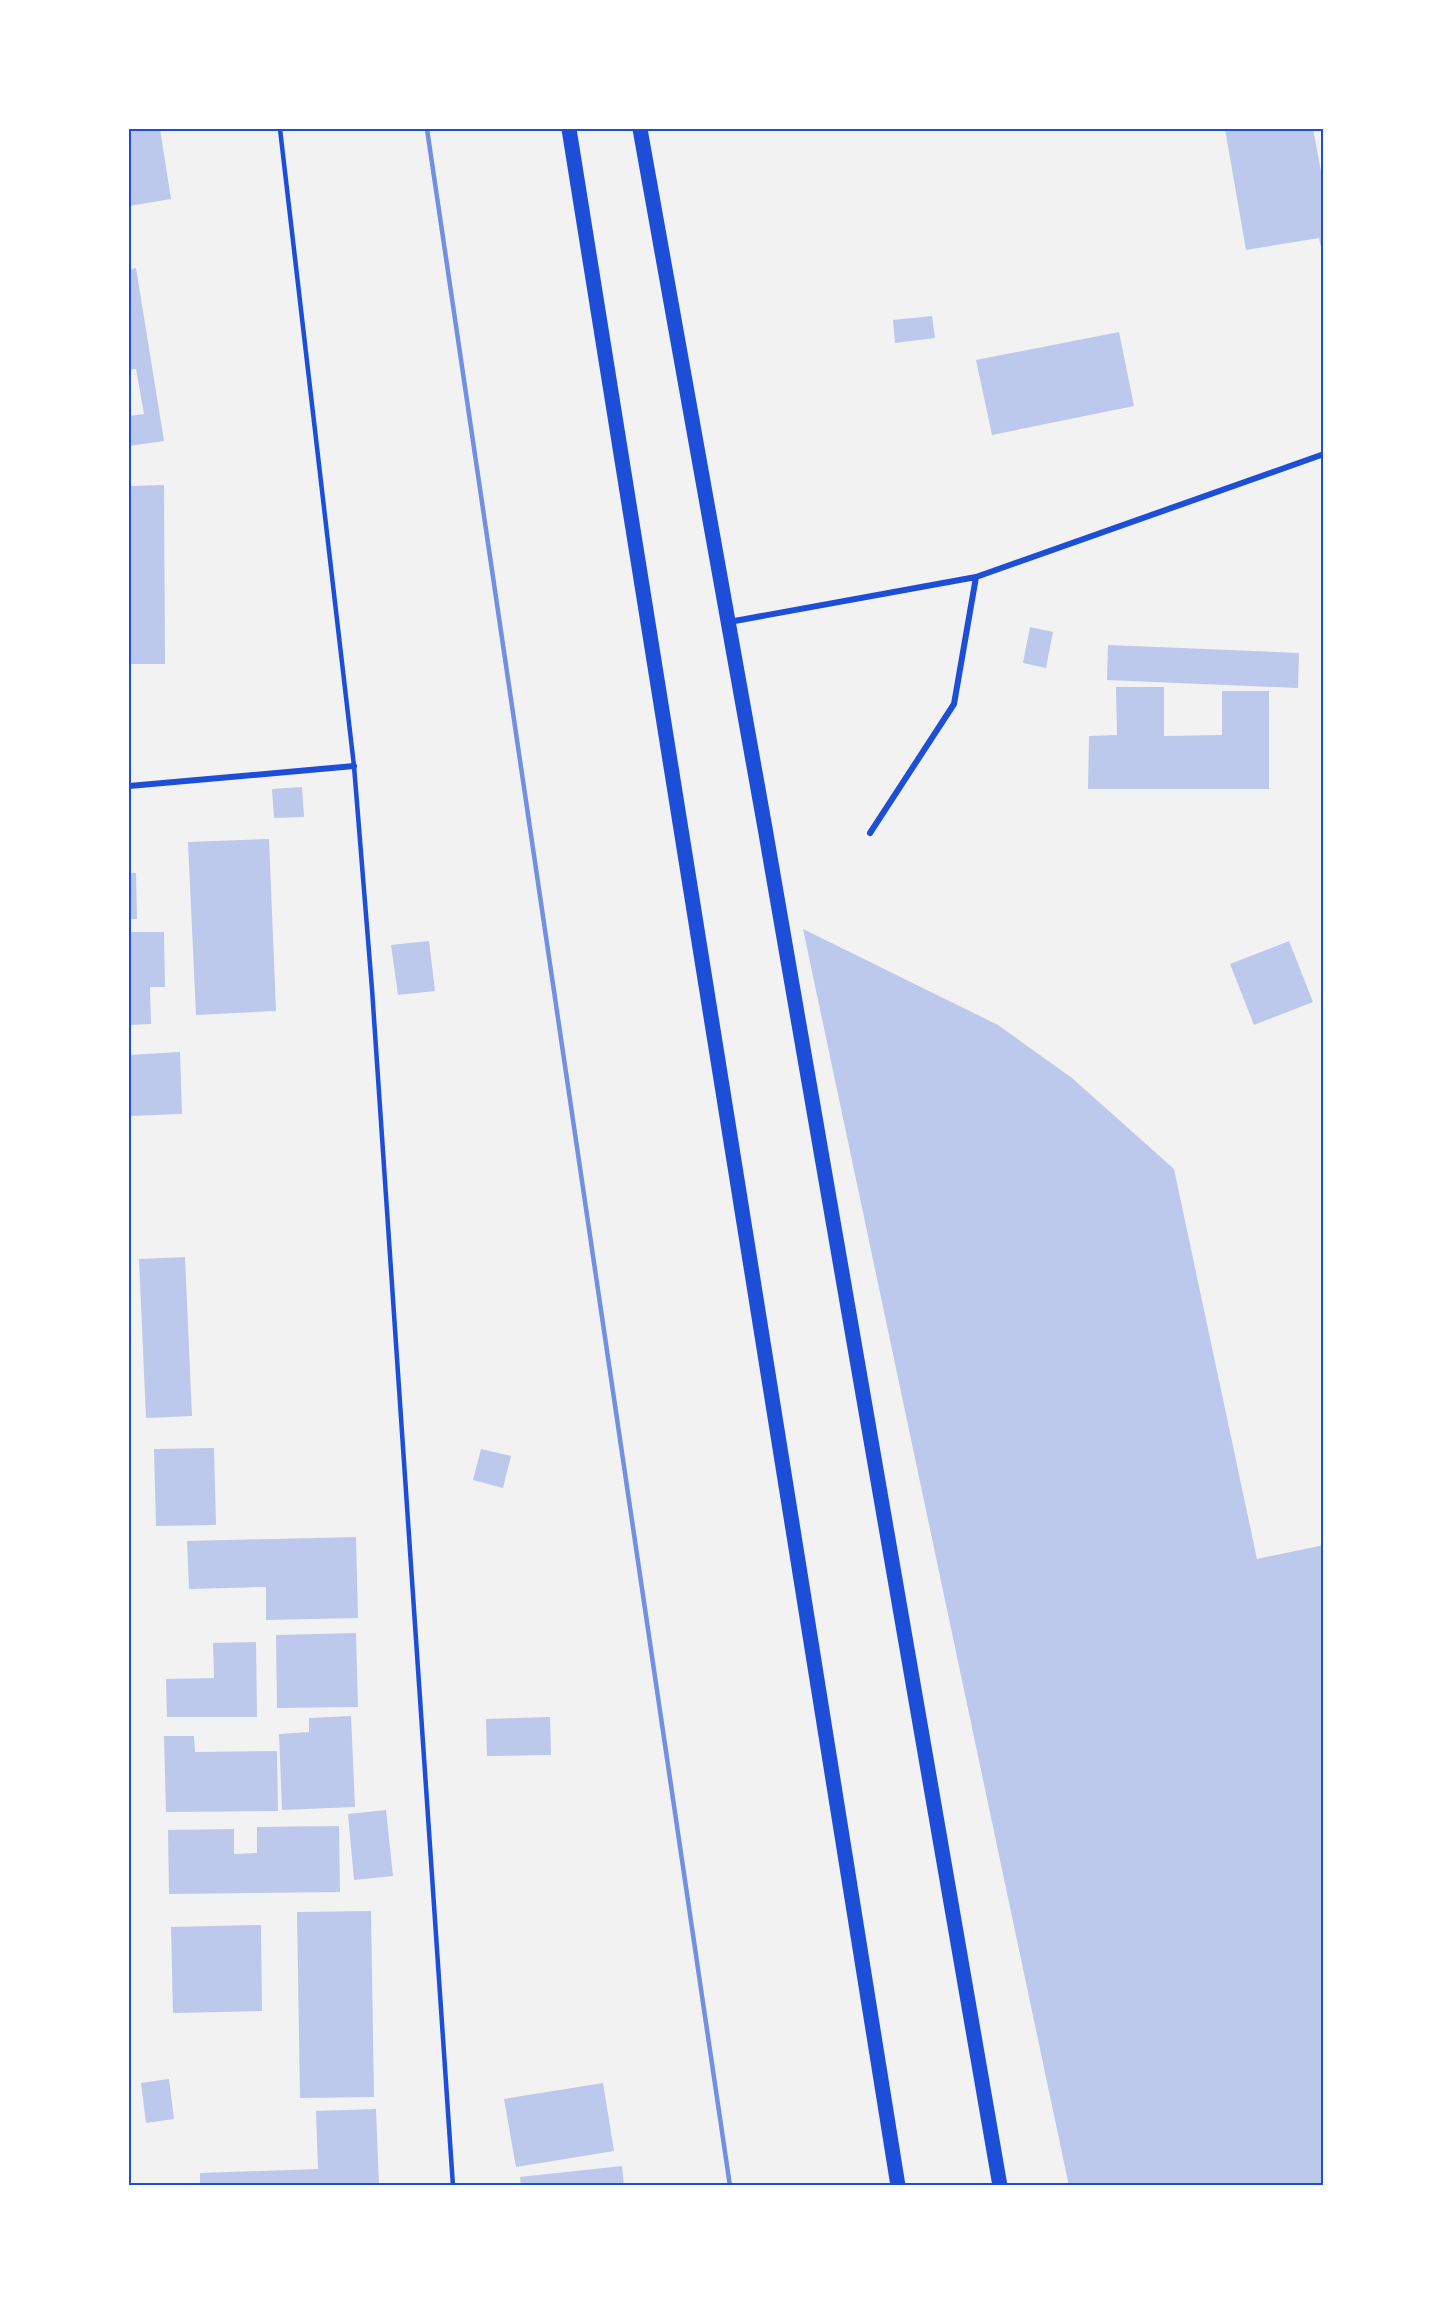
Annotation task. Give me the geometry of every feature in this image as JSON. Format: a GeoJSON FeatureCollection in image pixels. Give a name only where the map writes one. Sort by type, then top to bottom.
{"type":"FeatureCollection","features":[{"type":"Feature","properties":{"kind":"main road"},"geometry":{"type":"LineString","coordinates":[[569,129],[898,2186]]}},
{"type":"Feature","properties":{"kind":"main road"},"geometry":{"type":"LineString","coordinates":[[640,129],[1000,2186]]}},
{"type":"Feature","properties":{"kind":"street"},"geometry":{"type":"LineString","coordinates":[[728,622],[976,577],[1324,454]]}},
{"type":"Feature","properties":{"kind":"street"},"geometry":{"type":"LineString","coordinates":[[870,833],[954,704],[976,577]]}},
{"type":"Feature","properties":{"kind":"street"},"geometry":{"type":"LineString","coordinates":[[129,786],[354,766]]}},
{"type":"Feature","properties":{"kind":"lane"},"geometry":{"type":"LineString","coordinates":[[280,129],[354,766],[372,989],[453,2186]]}},
{"type":"Feature","properties":{"kind":"building"},"geometry":{"type":"Polygon","coordinates":[[[129,129],[160,129],[171,199],[129,206],[129,129]]]}},
{"type":"Feature","properties":{"kind":"building"},"geometry":{"type":"Polygon","coordinates":[[[1225,129],[1313,129],[1324,187],[1324,263],[1319,238],[1246,250],[1225,129]]]}},
{"type":"Feature","properties":{"kind":"building"},"geometry":{"type":"Polygon","coordinates":[[[136,268],[164,441],[129,446],[129,416],[144,414],[136,369],[129,370],[129,270],[136,268]]]}},
{"type":"Feature","properties":{"kind":"building"},"geometry":{"type":"Polygon","coordinates":[[[932,316],[935,338],[895,343],[893,320],[932,316]]]}},
{"type":"Feature","properties":{"kind":"building"},"geometry":{"type":"Polygon","coordinates":[[[1119,332],[1134,406],[992,435],[976,360],[1119,332]]]}},
{"type":"Feature","properties":{"kind":"building"},"geometry":{"type":"Polygon","coordinates":[[[164,485],[165,664],[129,664],[129,486],[164,485]]]}},
{"type":"Feature","properties":{"kind":"building"},"geometry":{"type":"Polygon","coordinates":[[[1030,627],[1053,632],[1046,668],[1023,663],[1030,627]]]}},
{"type":"Feature","properties":{"kind":"building"},"geometry":{"type":"Polygon","coordinates":[[[1108,645],[1299,653],[1298,688],[1107,680],[1108,645]]]}},
{"type":"Feature","properties":{"kind":"building"},"geometry":{"type":"Polygon","coordinates":[[[1116,687],[1164,687],[1164,736],[1222,735],[1222,691],[1269,691],[1269,789],[1088,789],[1089,736],[1117,735],[1116,687]]]}},
{"type":"Feature","properties":{"kind":"building"},"geometry":{"type":"Polygon","coordinates":[[[302,787],[304,817],[274,818],[272,789],[302,787]]]}},
{"type":"Feature","properties":{"kind":"building"},"geometry":{"type":"Polygon","coordinates":[[[269,839],[276,1011],[196,1015],[188,842],[269,839]]]}},
{"type":"Feature","properties":{"kind":"building"},"geometry":{"type":"Polygon","coordinates":[[[129,873],[136,873],[137,919],[129,919],[129,873]]]}},
{"type":"Feature","properties":{"kind":"building"},"geometry":{"type":"Polygon","coordinates":[[[803,929],[998,1025],[1072,1078],[1174,1169],[1257,1559],[1324,1545],[1324,2186],[1069,2186],[803,929]]]}},
{"type":"Feature","properties":{"kind":"building"},"geometry":{"type":"Polygon","coordinates":[[[129,932],[164,932],[165,987],[150,987],[151,1024],[129,1025],[129,932]]]}},
{"type":"Feature","properties":{"kind":"building"},"geometry":{"type":"Polygon","coordinates":[[[429,941],[435,991],[398,995],[391,945],[429,941]]]}},
{"type":"Feature","properties":{"kind":"building"},"geometry":{"type":"Polygon","coordinates":[[[1289,941],[1313,1002],[1254,1025],[1230,964],[1289,941]]]}},
{"type":"Feature","properties":{"kind":"building"},"geometry":{"type":"Polygon","coordinates":[[[180,1052],[182,1114],[129,1116],[129,1055],[180,1052]]]}},
{"type":"Feature","properties":{"kind":"building"},"geometry":{"type":"Polygon","coordinates":[[[185,1257],[192,1416],[146,1418],[139,1259],[185,1257]]]}},
{"type":"Feature","properties":{"kind":"building"},"geometry":{"type":"Polygon","coordinates":[[[214,1448],[216,1525],[156,1526],[154,1449],[214,1448]]]}},
{"type":"Feature","properties":{"kind":"building"},"geometry":{"type":"Polygon","coordinates":[[[481,1449],[511,1456],[503,1488],[473,1480],[481,1449]]]}},
{"type":"Feature","properties":{"kind":"building"},"geometry":{"type":"Polygon","coordinates":[[[356,1537],[358,1618],[266,1620],[266,1587],[189,1589],[187,1541],[356,1537]]]}},
{"type":"Feature","properties":{"kind":"building"},"geometry":{"type":"Polygon","coordinates":[[[356,1633],[358,1707],[277,1708],[276,1635],[356,1633]]]}},
{"type":"Feature","properties":{"kind":"building"},"geometry":{"type":"Polygon","coordinates":[[[256,1642],[257,1717],[167,1717],[166,1679],[214,1678],[213,1643],[256,1642]]]}},
{"type":"Feature","properties":{"kind":"building"},"geometry":{"type":"Polygon","coordinates":[[[351,1716],[355,1807],[282,1810],[279,1734],[309,1732],[309,1718],[351,1716]]]}},
{"type":"Feature","properties":{"kind":"building"},"geometry":{"type":"Polygon","coordinates":[[[550,1717],[551,1755],[487,1756],[486,1719],[550,1717]]]}},
{"type":"Feature","properties":{"kind":"building"},"geometry":{"type":"Polygon","coordinates":[[[164,1736],[194,1736],[195,1752],[277,1751],[278,1811],[166,1812],[164,1736]]]}},
{"type":"Feature","properties":{"kind":"building"},"geometry":{"type":"Polygon","coordinates":[[[386,1810],[393,1876],[354,1880],[348,1814],[386,1810]]]}},
{"type":"Feature","properties":{"kind":"building"},"geometry":{"type":"Polygon","coordinates":[[[339,1826],[340,1892],[169,1894],[168,1830],[234,1829],[234,1854],[257,1853],[257,1827],[339,1826]]]}},
{"type":"Feature","properties":{"kind":"building"},"geometry":{"type":"Polygon","coordinates":[[[371,1911],[374,2097],[300,2098],[297,1912],[371,1911]]]}},
{"type":"Feature","properties":{"kind":"building"},"geometry":{"type":"Polygon","coordinates":[[[261,1925],[262,2011],[173,2013],[171,1927],[261,1925]]]}},
{"type":"Feature","properties":{"kind":"building"},"geometry":{"type":"Polygon","coordinates":[[[169,2079],[174,2119],[146,2123],[141,2083],[169,2079]]]}},
{"type":"Feature","properties":{"kind":"building"},"geometry":{"type":"Polygon","coordinates":[[[603,2083],[614,2151],[516,2167],[504,2099],[603,2083]]]}},
{"type":"Feature","properties":{"kind":"building"},"geometry":{"type":"Polygon","coordinates":[[[376,2109],[379,2186],[200,2186],[200,2173],[318,2169],[316,2111],[376,2109]]]}},
{"type":"Feature","properties":{"kind":"building"},"geometry":{"type":"Polygon","coordinates":[[[622,2166],[624,2186],[521,2186],[520,2177],[622,2166]]]}},
{"type":"Feature","properties":{"kind":"railway"},"geometry":{"type":"LineString","coordinates":[[427,129],[730,2186]]}}]}
